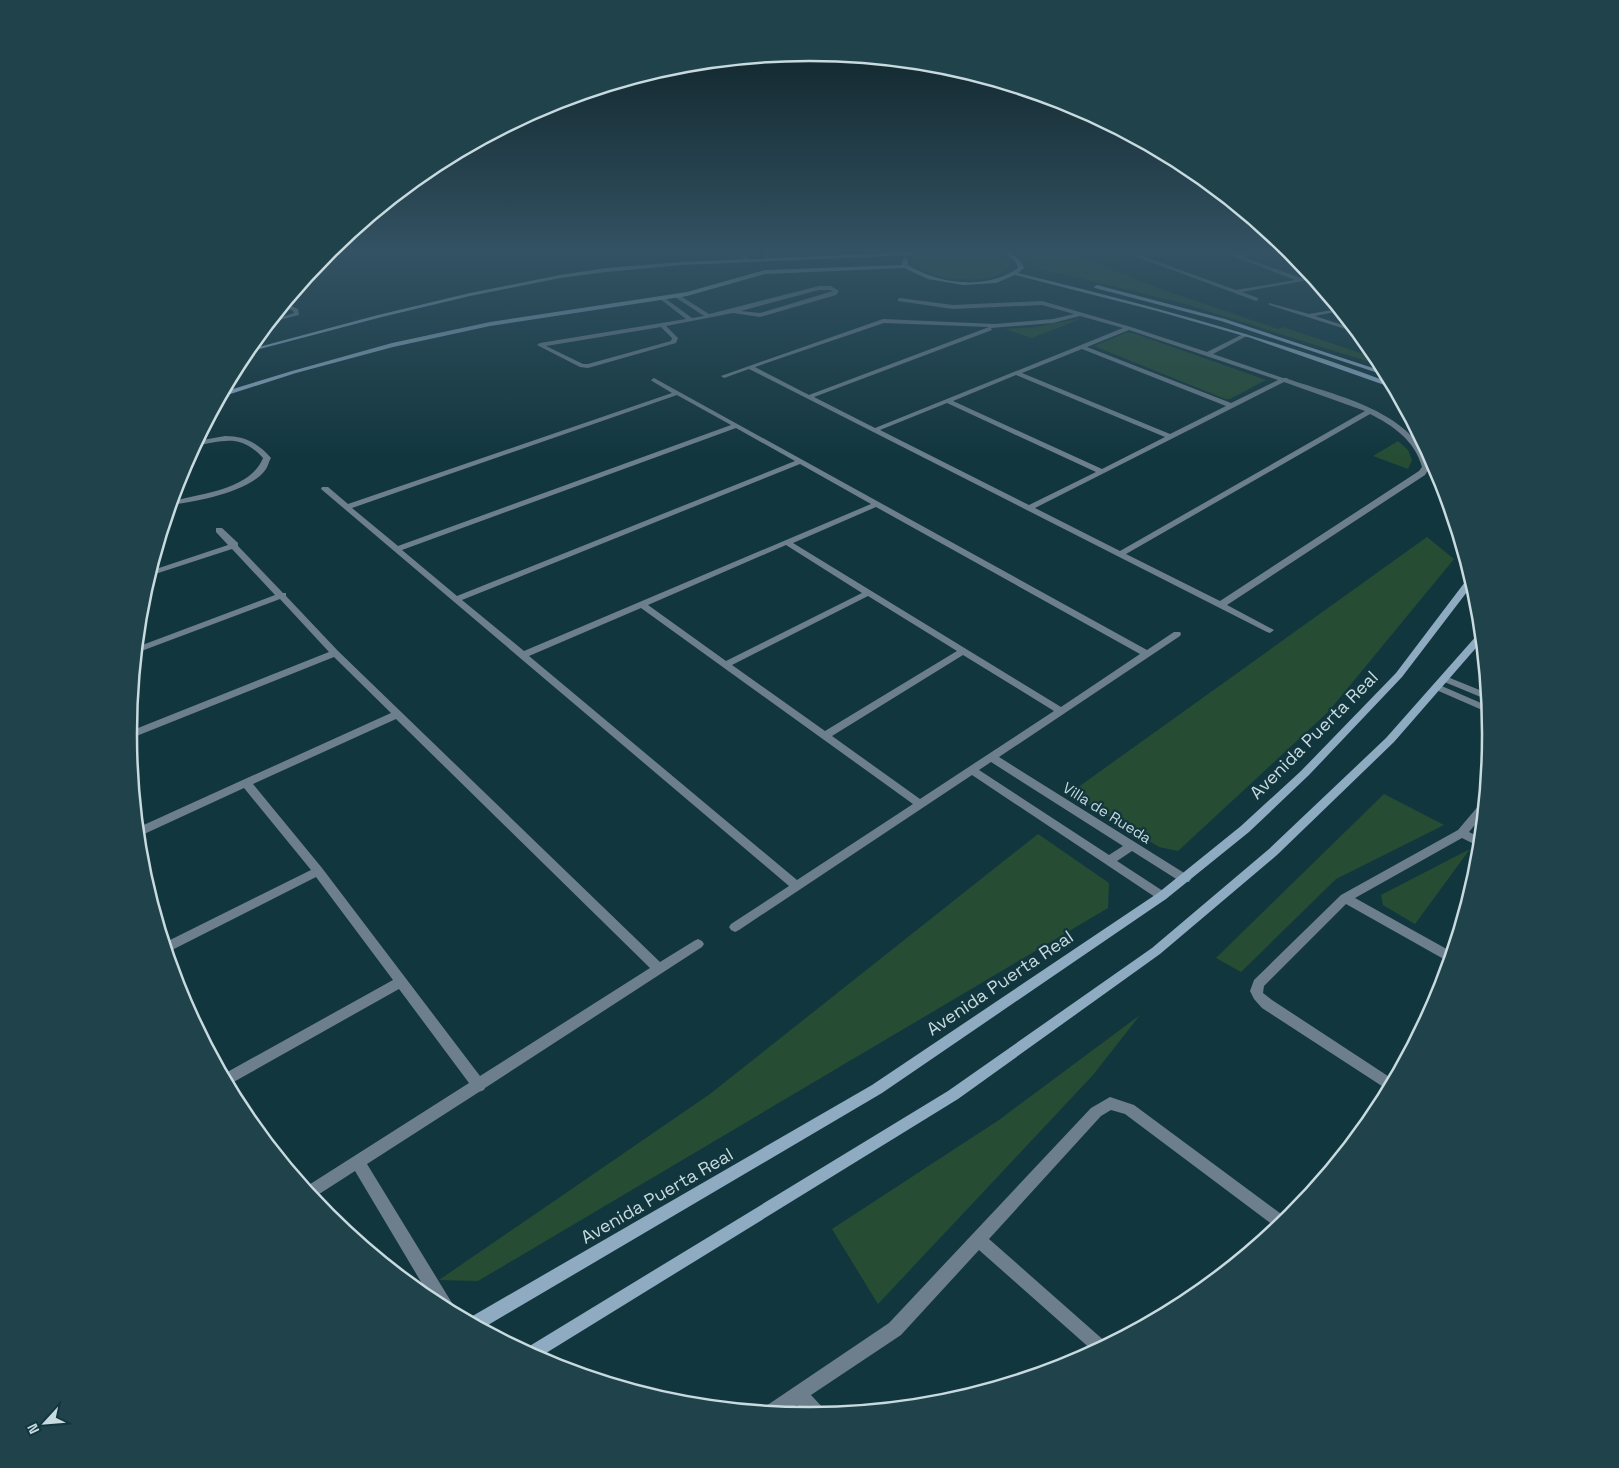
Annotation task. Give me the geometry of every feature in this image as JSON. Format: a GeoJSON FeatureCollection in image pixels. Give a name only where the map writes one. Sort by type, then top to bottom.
{"type":"FeatureCollection","features":[{"type":"Feature","properties":{"kind":"main road"},"geometry":{"type":"LineString","coordinates":[[258,349],[369,320]]}},
{"type":"Feature","properties":{"kind":"main road"},"geometry":{"type":"LineString","coordinates":[[230,392],[294,372],[392,345],[520,320]]}},
{"type":"Feature","properties":{"kind":"main road"},"geometry":{"type":"LineString","coordinates":[[1190,320],[1245,335],[1383,383]]}},
{"type":"Feature","properties":{"kind":"main road"},"geometry":{"type":"LineString","coordinates":[[1220,320],[1375,371]]}},
{"type":"Feature","properties":{"kind":"main road","name":"Avenida Puerta Real"},"geometry":{"type":"LineString","coordinates":[[481,1321],[877,1089],[1185,879],[1245,829],[1298,779],[1386,689],[1399,675],[1466,588]]}},
{"type":"Feature","properties":{"kind":"main road"},"geometry":{"type":"LineString","coordinates":[[538,1349],[953,1095],[1156,951],[1273,852],[1390,740],[1475,642]]}},
{"type":"Feature","properties":{"kind":"street"},"geometry":{"type":"LineString","coordinates":[[662,326],[675,338],[674,342],[588,366],[582,366],[540,344],[543,342],[662,326],[691,320]]}},
{"type":"Feature","properties":{"kind":"street"},"geometry":{"type":"LineString","coordinates":[[724,376],[883,320],[995,326],[1059,320]]}},
{"type":"Feature","properties":{"kind":"street"},"geometry":{"type":"LineString","coordinates":[[1100,320],[1285,379],[1370,411],[1392,424],[1418,447]]}},
{"type":"Feature","properties":{"kind":"street"},"geometry":{"type":"LineString","coordinates":[[1319,320],[1346,328]]}},
{"type":"Feature","properties":{"kind":"street"},"geometry":{"type":"LineString","coordinates":[[808,397],[995,326]]}},
{"type":"Feature","properties":{"kind":"street"},"geometry":{"type":"LineString","coordinates":[[875,430],[1129,328]]}},
{"type":"Feature","properties":{"kind":"street"},"geometry":{"type":"LineString","coordinates":[[1209,354],[1245,335]]}},
{"type":"Feature","properties":{"kind":"street"},"geometry":{"type":"LineString","coordinates":[[1219,358],[1252,338]]}},
{"type":"Feature","properties":{"kind":"street"},"geometry":{"type":"LineString","coordinates":[[1082,347],[1232,406]]}},
{"type":"Feature","properties":{"kind":"street"},"geometry":{"type":"LineString","coordinates":[[749,367],[1222,604],[1270,630]]}},
{"type":"Feature","properties":{"kind":"street"},"geometry":{"type":"LineString","coordinates":[[1016,373],[1170,437]]}},
{"type":"Feature","properties":{"kind":"street"},"geometry":{"type":"LineString","coordinates":[[1030,508],[1285,379]]}},
{"type":"Feature","properties":{"kind":"street"},"geometry":{"type":"LineString","coordinates":[[654,380],[1147,654]]}},
{"type":"Feature","properties":{"kind":"street"},"geometry":{"type":"LineString","coordinates":[[347,507],[676,393]]}},
{"type":"Feature","properties":{"kind":"street"},"geometry":{"type":"LineString","coordinates":[[948,401],[1102,472]]}},
{"type":"Feature","properties":{"kind":"street"},"geometry":{"type":"LineString","coordinates":[[1121,554],[1370,411]]}},
{"type":"Feature","properties":{"kind":"street"},"geometry":{"type":"LineString","coordinates":[[397,549],[735,426]]}},
{"type":"Feature","properties":{"kind":"street"},"geometry":{"type":"LineString","coordinates":[[179,501],[237,486],[260,474],[266,467],[267,458],[249,441],[225,437],[203,442]]}},
{"type":"Feature","properties":{"kind":"street"},"geometry":{"type":"LineString","coordinates":[[457,599],[800,462]]}},
{"type":"Feature","properties":{"kind":"street"},"geometry":{"type":"LineString","coordinates":[[1222,604],[1422,474],[1426,467],[1425,463]]}},
{"type":"Feature","properties":{"kind":"street"},"geometry":{"type":"LineString","coordinates":[[325,488],[797,886]]}},
{"type":"Feature","properties":{"kind":"street"},"geometry":{"type":"LineString","coordinates":[[523,655],[876,504]]}},
{"type":"Feature","properties":{"kind":"street"},"geometry":{"type":"LineString","coordinates":[[219,530],[335,652],[659,970]]}},
{"type":"Feature","properties":{"kind":"street"},"geometry":{"type":"LineString","coordinates":[[786,542],[1061,711]]}},
{"type":"Feature","properties":{"kind":"street"},"geometry":{"type":"LineString","coordinates":[[157,571],[234,545]]}},
{"type":"Feature","properties":{"kind":"street"},"geometry":{"type":"LineString","coordinates":[[725,665],[868,593]]}},
{"type":"Feature","properties":{"kind":"street"},"geometry":{"type":"LineString","coordinates":[[143,647],[282,596]]}},
{"type":"Feature","properties":{"kind":"street"},"geometry":{"type":"LineString","coordinates":[[641,604],[920,804]]}},
{"type":"Feature","properties":{"kind":"street"},"geometry":{"type":"LineString","coordinates":[[735,927],[1177,634]]}},
{"type":"Feature","properties":{"kind":"street"},"geometry":{"type":"LineString","coordinates":[[825,736],[963,651]]}},
{"type":"Feature","properties":{"kind":"street"},"geometry":{"type":"LineString","coordinates":[[137,732],[335,652]]}},
{"type":"Feature","properties":{"kind":"street"},"geometry":{"type":"LineString","coordinates":[[1441,682],[1481,695]]}},
{"type":"Feature","properties":{"kind":"street"},"geometry":{"type":"LineString","coordinates":[[1441,682],[1481,706]]}},
{"type":"Feature","properties":{"kind":"street"},"geometry":{"type":"LineString","coordinates":[[144,829],[398,714]]}},
{"type":"Feature","properties":{"kind":"street","name":"Villa de Rueda"},"geometry":{"type":"LineString","coordinates":[[991,757],[1185,879]]}},
{"type":"Feature","properties":{"kind":"street"},"geometry":{"type":"LineString","coordinates":[[972,770],[1162,896]]}},
{"type":"Feature","properties":{"kind":"street"},"geometry":{"type":"LineString","coordinates":[[246,783],[318,871],[479,1086]]}},
{"type":"Feature","properties":{"kind":"street"},"geometry":{"type":"LineString","coordinates":[[1385,1081],[1267,1004],[1257,995],[1256,989],[1258,984],[1344,898],[1462,833],[1477,816]]}},
{"type":"Feature","properties":{"kind":"street"},"geometry":{"type":"LineString","coordinates":[[1462,833],[1473,839]]}},
{"type":"Feature","properties":{"kind":"street"},"geometry":{"type":"LineString","coordinates":[[1109,861],[1131,846]]}},
{"type":"Feature","properties":{"kind":"street"},"geometry":{"type":"LineString","coordinates":[[171,946],[318,871]]}},
{"type":"Feature","properties":{"kind":"street"},"geometry":{"type":"LineString","coordinates":[[1344,898],[1445,954]]}},
{"type":"Feature","properties":{"kind":"street"},"geometry":{"type":"LineString","coordinates":[[315,1189],[479,1086],[698,944]]}},
{"type":"Feature","properties":{"kind":"street"},"geometry":{"type":"LineString","coordinates":[[231,1077],[400,982]]}},
{"type":"Feature","properties":{"kind":"street"},"geometry":{"type":"LineString","coordinates":[[781,1406],[895,1329],[1096,1112],[1110,1103],[1129,1109],[1276,1218]]}},
{"type":"Feature","properties":{"kind":"street"},"geometry":{"type":"LineString","coordinates":[[358,1162],[437,1293]]}},
{"type":"Feature","properties":{"kind":"street"},"geometry":{"type":"LineString","coordinates":[[979,1240],[1096,1342]]}},
{"type":"Feature","properties":{"kind":"street"},"geometry":{"type":"LineString","coordinates":[[799,1394],[811,1407]]}},
{"type":"Feature","properties":{"kind":"green space"},"geometry":{"type":"Polygon","coordinates":[[[1079,320],[1032,338],[1005,329],[1036,327],[1079,320]]]}},
{"type":"Feature","properties":{"kind":"green space"},"geometry":{"type":"Polygon","coordinates":[[[1234,320],[1250,320],[1278,329],[1283,327],[1365,355],[1370,362],[1234,320]]]}},
{"type":"Feature","properties":{"kind":"green space"},"geometry":{"type":"Polygon","coordinates":[[[1128,332],[1266,380],[1230,399],[1225,399],[1094,346],[1128,332]]]}},
{"type":"Feature","properties":{"kind":"green space"},"geometry":{"type":"Polygon","coordinates":[[[1398,441],[1408,450],[1412,460],[1408,469],[1373,456],[1398,441]]]}},
{"type":"Feature","properties":{"kind":"green space"},"geometry":{"type":"Polygon","coordinates":[[[1427,537],[1454,559],[1328,712],[1178,851],[1159,847],[1070,793],[1427,537]]]}},
{"type":"Feature","properties":{"kind":"green space"},"geometry":{"type":"Polygon","coordinates":[[[1384,794],[1444,825],[1336,879],[1241,972],[1216,958],[1384,794]]]}},
{"type":"Feature","properties":{"kind":"green space"},"geometry":{"type":"Polygon","coordinates":[[[1038,834],[1109,883],[1108,908],[478,1281],[439,1280],[710,1094],[1038,834]]]}},
{"type":"Feature","properties":{"kind":"green space"},"geometry":{"type":"Polygon","coordinates":[[[1470,849],[1415,924],[1383,905],[1381,895],[1470,849]]]}},
{"type":"Feature","properties":{"kind":"green space"},"geometry":{"type":"Polygon","coordinates":[[[1140,1015],[1093,1075],[878,1304],[832,1229],[999,1120],[1140,1015]]]}}]}
